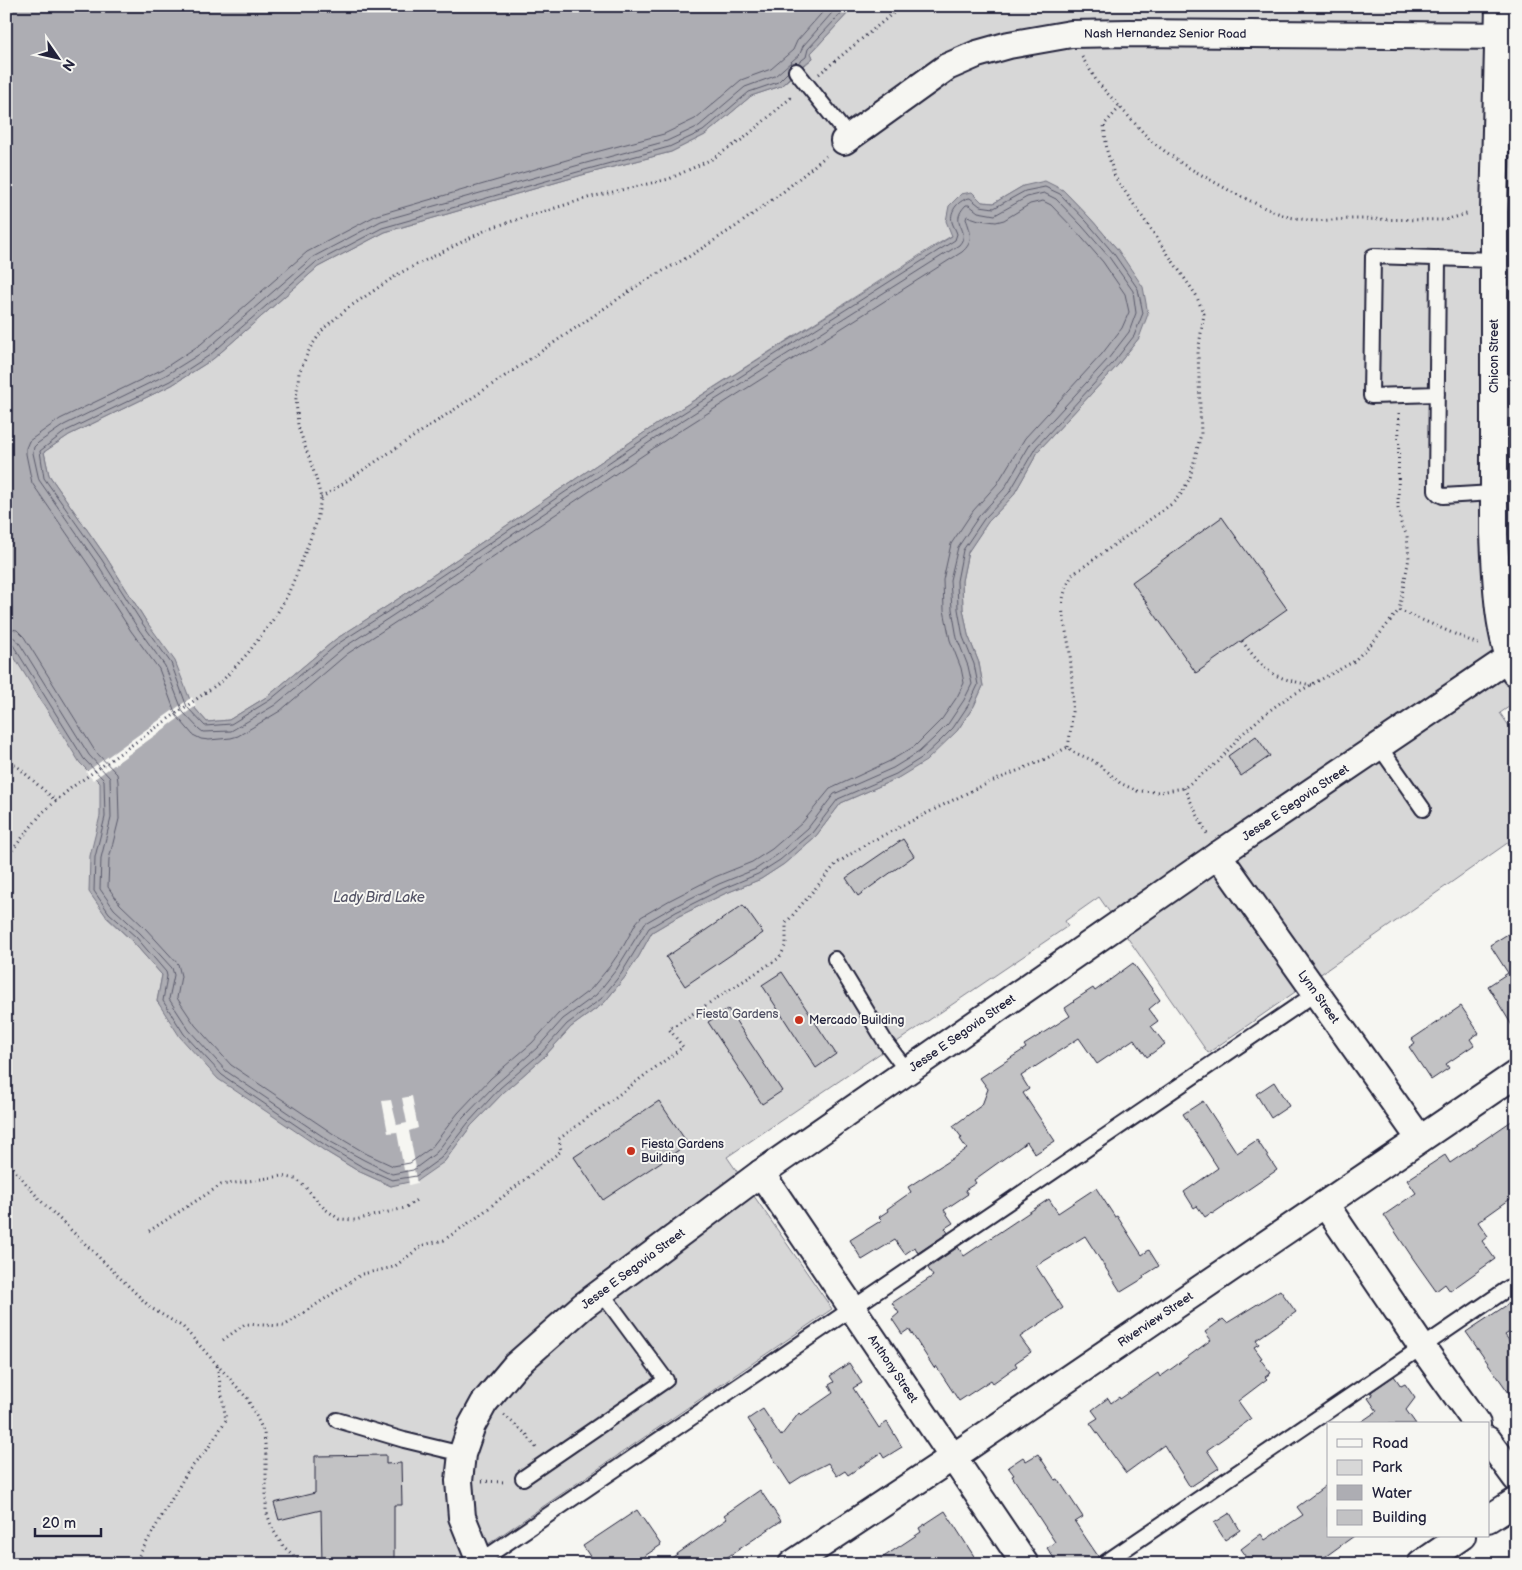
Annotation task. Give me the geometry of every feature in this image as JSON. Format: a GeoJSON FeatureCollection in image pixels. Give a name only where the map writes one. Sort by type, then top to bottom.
{"type":"FeatureCollection","features":[{"type":"Feature","properties":{"kind":"street","name":"Chicon Street"},"geometry":{"type":"LineString","coordinates":[[1498,6],[1507,36],[1494,260],[1494,493],[1496,583],[1512,666]]}},
{"type":"Feature","properties":{"kind":"street","name":"Nash Hernandez Senior Road"},"geometry":{"type":"LineString","coordinates":[[846,139],[947,67],[977,54],[1071,34],[1507,36]]}},
{"type":"Feature","properties":{"kind":"street","name":"Jesse E Segovia Street"},"geometry":{"type":"LineString","coordinates":[[480,1563],[462,1517],[459,1481],[462,1454],[472,1425],[484,1403],[509,1373],[582,1306],[761,1173],[1218,855],[1379,746],[1512,666]]}},
{"type":"Feature","properties":{"kind":"street","name":"Lynn Street"},"geometry":{"type":"LineString","coordinates":[[1218,855],[1420,1139]]}},
{"type":"Feature","properties":{"kind":"street","name":"Riverview Street"},"geometry":{"type":"LineString","coordinates":[[792,1564],[953,1457],[1516,1074]]}},
{"type":"Feature","properties":{"kind":"street","name":"Anthony Street"},"geometry":{"type":"LineString","coordinates":[[761,1173],[1025,1564]]}},
{"type":"Feature","properties":{"kind":"street"},"geometry":{"type":"LineString","coordinates":[[1325,1204],[1476,1422]]}},
{"type":"Feature","properties":{"kind":"street"},"geometry":{"type":"LineString","coordinates":[[1490,1443],[1516,1478]]}},
{"type":"Feature","properties":{"kind":"street"},"geometry":{"type":"LineString","coordinates":[[1490,1518],[1516,1500]]}},
{"type":"Feature","properties":{"kind":"street"},"geometry":{"type":"LineString","coordinates":[[1421,1564],[1459,1538]]}},
{"type":"Feature","properties":{"kind":"lane"},"geometry":{"type":"LineString","coordinates":[[796,72],[846,139]]}},
{"type":"Feature","properties":{"kind":"lane"},"geometry":{"type":"LineString","coordinates":[[1437,394],[1371,396],[1373,256],[1494,260]]}},
{"type":"Feature","properties":{"kind":"lane"},"geometry":{"type":"LineString","coordinates":[[1438,258],[1436,491],[1443,496],[1494,493]]}},
{"type":"Feature","properties":{"kind":"lane"},"geometry":{"type":"LineString","coordinates":[[1379,746],[1423,809]]}},
{"type":"Feature","properties":{"kind":"lane"},"geometry":{"type":"LineString","coordinates":[[835,959],[886,1043],[907,1071]]}},
{"type":"Feature","properties":{"kind":"lane"},"geometry":{"type":"LineString","coordinates":[[480,1563],[1316,993]]}},
{"type":"Feature","properties":{"kind":"lane"},"geometry":{"type":"LineString","coordinates":[[1103,1564],[1516,1283]]}},
{"type":"Feature","properties":{"kind":"lane"},"geometry":{"type":"LineString","coordinates":[[523,1478],[666,1380],[601,1292]]}},
{"type":"Feature","properties":{"kind":"lane"},"geometry":{"type":"LineString","coordinates":[[337,1420],[404,1440],[462,1454]]}},
{"type":"Feature","properties":{"kind":"path"},"geometry":{"type":"LineString","coordinates":[[6,858],[42,813],[71,788],[222,681],[263,634],[288,594],[317,521],[321,498],[298,426],[296,399],[300,373],[310,348],[324,328],[348,308],[400,273],[490,228],[591,197],[669,179],[712,159],[743,139],[902,6]]}},
{"type":"Feature","properties":{"kind":"path"},"geometry":{"type":"LineString","coordinates":[[1071,34],[1081,57],[1098,83],[1151,141],[1184,164],[1232,192],[1266,208],[1288,217],[1314,221],[1352,219],[1445,220],[1472,212]]}},
{"type":"Feature","properties":{"kind":"path"},"geometry":{"type":"LineString","coordinates":[[1068,747],[1073,713],[1073,685],[1062,602],[1072,575],[1173,503],[1181,494],[1190,478],[1201,434],[1198,352],[1204,314],[1196,294],[1115,177],[1107,151],[1104,125],[1120,108]]}},
{"type":"Feature","properties":{"kind":"path"},"geometry":{"type":"LineString","coordinates":[[321,498],[500,380],[642,282],[690,256],[738,225],[784,191],[846,139]]}},
{"type":"Feature","properties":{"kind":"path"},"geometry":{"type":"LineString","coordinates":[[1068,747],[1073,752],[1092,760],[1120,783],[1137,792],[1160,792],[1184,788],[1218,762],[1240,736],[1266,713],[1287,698],[1352,662],[1374,641],[1398,610],[1408,558],[1407,536],[1401,523],[1398,508],[1399,395]]}},
{"type":"Feature","properties":{"kind":"path"},"geometry":{"type":"LineString","coordinates":[[1398,610],[1478,644]]}},
{"type":"Feature","properties":{"kind":"path"},"geometry":{"type":"LineString","coordinates":[[1242,641],[1256,660],[1270,672],[1283,679],[1313,685]]}},
{"type":"Feature","properties":{"kind":"path"},"geometry":{"type":"LineString","coordinates":[[223,1340],[244,1324],[284,1326],[362,1274],[394,1267],[423,1245],[444,1240],[476,1218],[560,1151],[558,1139],[682,1047],[669,1029],[778,958],[786,944],[786,923],[836,864],[866,844],[975,789],[1068,747]]}},
{"type":"Feature","properties":{"kind":"path"},"geometry":{"type":"LineString","coordinates":[[6,760],[20,768],[56,801]]}},
{"type":"Feature","properties":{"kind":"path"},"geometry":{"type":"LineString","coordinates":[[1184,788],[1218,855]]}},
{"type":"Feature","properties":{"kind":"path"},"geometry":{"type":"LineString","coordinates":[[6,1160],[40,1200],[150,1308],[184,1326],[247,1398],[264,1432],[266,1511],[273,1530],[283,1546],[303,1564]]}},
{"type":"Feature","properties":{"kind":"path"},"geometry":{"type":"LineString","coordinates":[[149,1231],[220,1185],[282,1176],[296,1179],[325,1209],[339,1219],[355,1220],[405,1208],[418,1198]]}},
{"type":"Feature","properties":{"kind":"path"},"geometry":{"type":"LineString","coordinates":[[134,1564],[188,1471],[207,1450],[226,1420],[216,1364]]}},
{"type":"Feature","properties":{"kind":"path"},"geometry":{"type":"LineString","coordinates":[[503,1414],[527,1435],[546,1462]]}},
{"type":"Feature","properties":{"kind":"path"},"geometry":{"type":"LineString","coordinates":[[481,1481],[514,1483],[523,1478]]}},
{"type":"Feature","properties":{"kind":"green space","name":"Fiesta Gardens"},"geometry":{"type":"Polygon","coordinates":[[[857,6],[1516,6],[1516,702],[1500,713],[1516,736],[1516,837],[1208,1053],[1099,897],[1065,921],[1068,926],[727,1157],[832,1309],[459,1564],[6,1564],[6,633],[103,778],[106,917],[132,941],[162,975],[157,1002],[325,1151],[358,1171],[391,1186],[444,1162],[471,1126],[504,1092],[545,1056],[571,1027],[604,1003],[625,977],[652,932],[679,916],[724,894],[761,879],[784,864],[816,836],[841,803],[898,778],[957,731],[974,706],[983,686],[979,663],[968,635],[963,609],[962,581],[968,552],[988,522],[1013,496],[1039,450],[1117,366],[1139,338],[1118,250],[1063,190],[1023,186],[994,203],[982,202],[953,235],[663,420],[336,639],[268,696],[229,720],[207,722],[192,705],[146,621],[106,557],[49,475],[44,452],[69,435],[172,385],[213,359],[318,267],[385,232],[582,175],[671,152],[705,135],[751,96],[781,86],[813,58],[811,53],[849,12],[857,6]]]}},
{"type":"Feature","properties":{"kind":"water","name":"Lady Bird Lake"},"geometry":{"type":"Polygon","coordinates":[[[6,6],[857,6],[849,12],[811,53],[813,58],[781,86],[751,96],[705,135],[671,152],[582,175],[385,232],[318,267],[213,359],[172,385],[69,435],[44,452],[49,475],[106,557],[146,621],[175,661],[192,705],[207,722],[229,720],[268,696],[336,639],[663,420],[952,236],[946,221],[949,206],[961,194],[972,192],[982,202],[994,203],[1023,186],[1045,181],[1063,190],[1118,250],[1143,287],[1148,314],[1139,338],[1117,366],[1039,450],[1013,496],[988,522],[968,552],[962,581],[963,609],[968,635],[979,663],[983,686],[974,706],[957,731],[926,761],[898,778],[841,803],[816,836],[784,864],[761,879],[724,894],[679,916],[652,932],[625,977],[604,1003],[571,1027],[545,1056],[504,1092],[471,1126],[444,1162],[418,1180],[391,1186],[358,1171],[218,1079],[180,1037],[157,1001],[162,975],[132,941],[106,916],[89,892],[90,856],[100,816],[100,783],[80,763],[6,644],[6,6]]]}},
{"type":"Feature","properties":{"kind":"pier"},"geometry":{"type":"Polygon","coordinates":[[[192,697],[196,706],[93,780],[86,772],[192,697]]]}},
{"type":"Feature","properties":{"kind":"pier"},"geometry":{"type":"Polygon","coordinates":[[[412,1096],[418,1128],[409,1131],[417,1183],[409,1185],[407,1170],[404,1170],[397,1132],[388,1133],[382,1101],[391,1100],[397,1125],[407,1123],[402,1098],[412,1096]]]}},
{"type":"Feature","properties":{"kind":"building"},"geometry":{"type":"Polygon","coordinates":[[[1222,517],[1287,609],[1196,673],[1132,582],[1222,517]]]}},
{"type":"Feature","properties":{"kind":"building"},"geometry":{"type":"Polygon","coordinates":[[[1256,736],[1270,756],[1241,776],[1228,756],[1256,736]]]}},
{"type":"Feature","properties":{"kind":"building"},"geometry":{"type":"Polygon","coordinates":[[[903,839],[914,856],[858,896],[846,878],[903,839]]]}},
{"type":"Feature","properties":{"kind":"building"},"geometry":{"type":"Polygon","coordinates":[[[743,905],[763,933],[685,986],[666,957],[743,905]]]}},
{"type":"Feature","properties":{"kind":"building"},"geometry":{"type":"Polygon","coordinates":[[[1516,929],[1516,1032],[1488,986],[1508,973],[1490,945],[1516,929]]]}},
{"type":"Feature","properties":{"kind":"building"},"geometry":{"type":"Polygon","coordinates":[[[1133,963],[1160,1000],[1149,1009],[1158,1021],[1151,1026],[1165,1044],[1147,1057],[1134,1039],[1097,1064],[1079,1038],[1021,1076],[1029,1089],[1023,1093],[1055,1141],[1035,1154],[1027,1142],[974,1180],[976,1183],[965,1190],[968,1194],[944,1210],[953,1223],[945,1228],[948,1233],[918,1253],[915,1247],[905,1254],[895,1240],[862,1260],[850,1240],[882,1220],[879,1217],[888,1211],[887,1209],[911,1192],[908,1187],[967,1149],[953,1126],[982,1105],[988,1089],[980,1078],[1026,1048],[1024,1045],[1070,1016],[1065,1008],[1073,1001],[1093,988],[1095,991],[1133,963]]]}},
{"type":"Feature","properties":{"kind":"building","name":"Mercado Building"},"geometry":{"type":"Polygon","coordinates":[[[782,972],[836,1054],[816,1068],[762,985],[782,972]]]}},
{"type":"Feature","properties":{"kind":"building"},"geometry":{"type":"Polygon","coordinates":[[[1461,1006],[1479,1033],[1470,1039],[1474,1045],[1446,1064],[1449,1068],[1431,1080],[1409,1047],[1415,1043],[1412,1039],[1461,1006]]]}},
{"type":"Feature","properties":{"kind":"building"},"geometry":{"type":"Polygon","coordinates":[[[728,1009],[782,1091],[762,1104],[708,1022],[728,1009]]]}},
{"type":"Feature","properties":{"kind":"building"},"geometry":{"type":"Polygon","coordinates":[[[1274,1082],[1289,1106],[1271,1118],[1256,1094],[1274,1082]]]}},
{"type":"Feature","properties":{"kind":"building","name":"Fiesta Gardens Building"},"geometry":{"type":"Polygon","coordinates":[[[659,1101],[688,1144],[603,1200],[574,1157],[659,1101]]]}},
{"type":"Feature","properties":{"kind":"building"},"geometry":{"type":"Polygon","coordinates":[[[1203,1101],[1237,1153],[1257,1140],[1277,1170],[1205,1217],[1197,1206],[1194,1208],[1184,1192],[1218,1168],[1183,1114],[1203,1101]]]}},
{"type":"Feature","properties":{"kind":"building"},"geometry":{"type":"Polygon","coordinates":[[[1516,1118],[1516,1195],[1478,1222],[1488,1236],[1482,1241],[1495,1259],[1450,1291],[1445,1284],[1436,1291],[1384,1215],[1416,1193],[1407,1180],[1445,1155],[1450,1163],[1516,1118]]]}},
{"type":"Feature","properties":{"kind":"building"},"geometry":{"type":"Polygon","coordinates":[[[1096,1188],[1142,1255],[1149,1250],[1159,1266],[1121,1292],[1085,1236],[1036,1266],[1063,1308],[1020,1337],[1031,1352],[1015,1363],[1017,1366],[993,1383],[991,1380],[959,1401],[936,1366],[934,1368],[909,1329],[902,1334],[892,1319],[899,1313],[892,1303],[933,1276],[928,1268],[958,1247],[964,1256],[1049,1199],[1058,1213],[1096,1188]]]}},
{"type":"Feature","properties":{"kind":"building"},"geometry":{"type":"Polygon","coordinates":[[[1280,1290],[1296,1312],[1256,1340],[1259,1344],[1254,1347],[1262,1358],[1260,1359],[1271,1373],[1265,1377],[1267,1379],[1238,1401],[1251,1419],[1207,1450],[1219,1468],[1190,1487],[1164,1445],[1126,1473],[1090,1423],[1098,1418],[1092,1410],[1108,1398],[1111,1403],[1119,1397],[1120,1399],[1158,1373],[1160,1377],[1211,1340],[1205,1332],[1223,1319],[1227,1323],[1280,1290]]]}},
{"type":"Feature","properties":{"kind":"building"},"geometry":{"type":"Polygon","coordinates":[[[1516,1299],[1516,1328],[1505,1335],[1516,1350],[1516,1403],[1466,1332],[1516,1299]]]}},
{"type":"Feature","properties":{"kind":"building"},"geometry":{"type":"Polygon","coordinates":[[[849,1363],[862,1383],[853,1388],[879,1428],[887,1422],[902,1447],[884,1458],[881,1453],[848,1475],[845,1471],[837,1476],[828,1463],[790,1484],[748,1419],[763,1409],[781,1436],[799,1413],[801,1415],[833,1393],[829,1385],[834,1382],[830,1376],[849,1363]]]}},
{"type":"Feature","properties":{"kind":"building"},"geometry":{"type":"Polygon","coordinates":[[[1394,1376],[1401,1386],[1405,1384],[1415,1398],[1406,1410],[1415,1422],[1361,1422],[1377,1411],[1368,1398],[1373,1395],[1371,1392],[1394,1376]]]}},
{"type":"Feature","properties":{"kind":"building"},"geometry":{"type":"Polygon","coordinates":[[[1038,1454],[1055,1480],[1058,1479],[1083,1517],[1075,1522],[1098,1556],[1094,1564],[1058,1564],[1047,1548],[1055,1542],[1008,1467],[1023,1457],[1026,1461],[1038,1454]]]}},
{"type":"Feature","properties":{"kind":"building"},"geometry":{"type":"Polygon","coordinates":[[[386,1455],[386,1464],[401,1463],[402,1505],[394,1505],[394,1564],[322,1564],[321,1510],[279,1520],[274,1503],[315,1493],[315,1456],[386,1455]]]}},
{"type":"Feature","properties":{"kind":"building"},"geometry":{"type":"Polygon","coordinates":[[[1327,1485],[1327,1538],[1351,1538],[1315,1564],[1252,1564],[1241,1549],[1261,1534],[1265,1540],[1303,1515],[1297,1507],[1327,1485]]]}},
{"type":"Feature","properties":{"kind":"building"},"geometry":{"type":"Polygon","coordinates":[[[760,1490],[781,1521],[717,1564],[663,1564],[727,1519],[724,1515],[760,1490]]]}},
{"type":"Feature","properties":{"kind":"building"},"geometry":{"type":"Polygon","coordinates":[[[637,1510],[661,1545],[633,1564],[595,1564],[583,1546],[637,1510]]]}},
{"type":"Feature","properties":{"kind":"building"},"geometry":{"type":"Polygon","coordinates":[[[945,1511],[979,1564],[873,1564],[921,1532],[919,1528],[945,1511]]]}},
{"type":"Feature","properties":{"kind":"building"},"geometry":{"type":"Polygon","coordinates":[[[1230,1513],[1240,1530],[1225,1540],[1214,1523],[1230,1513]]]}},
{"type":"Feature","properties":{"kind":"place","name":"Mercado Building"},"geometry":{"type":"Point","coordinates":[799,1020]}},
{"type":"Feature","properties":{"kind":"place","name":"Fiesta Gardens Building"},"geometry":{"type":"Point","coordinates":[631,1151]}}]}
